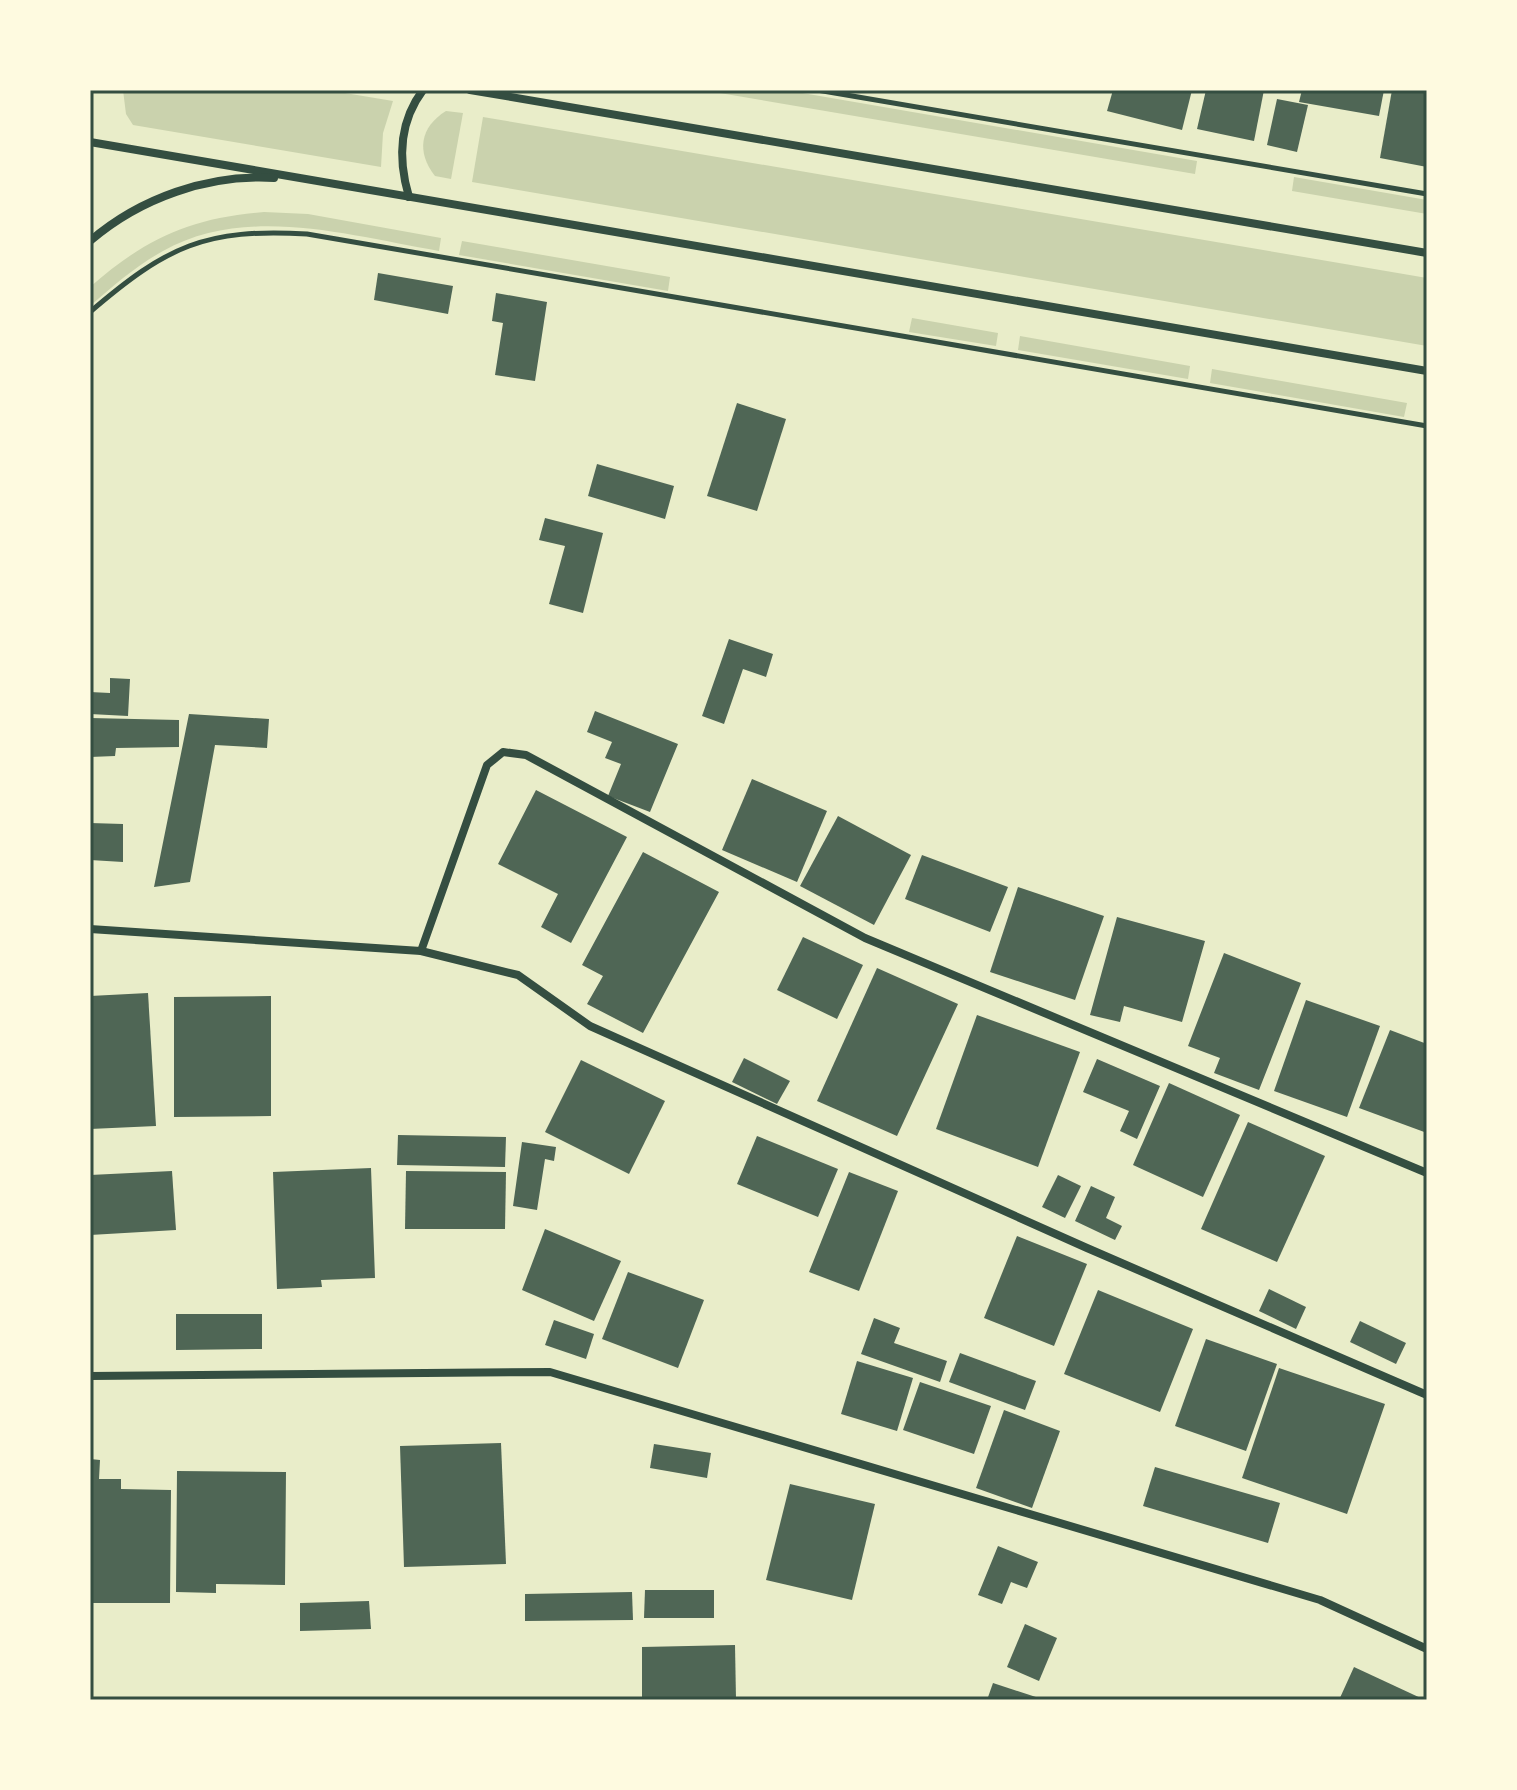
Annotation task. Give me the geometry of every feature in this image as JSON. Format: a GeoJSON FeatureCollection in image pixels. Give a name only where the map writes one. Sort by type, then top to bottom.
{"type":"FeatureCollection","features":[{"type":"Feature","properties":{"kind":"street"},"geometry":{"type":"LineString","coordinates":[[409,197],[402,167],[403,136],[408,117],[423,90]]}},
{"type":"Feature","properties":{"kind":"street"},"geometry":{"type":"LineString","coordinates":[[470,90],[1427,253]]}},
{"type":"Feature","properties":{"kind":"street"},"geometry":{"type":"LineString","coordinates":[[90,142],[1427,371]]}},
{"type":"Feature","properties":{"kind":"street"},"geometry":{"type":"LineString","coordinates":[[90,241],[144,205],[184,189],[234,179],[310,179]]}},
{"type":"Feature","properties":{"kind":"street"},"geometry":{"type":"LineString","coordinates":[[421,951],[487,765],[503,752],[526,755],[865,938],[1427,1173]]}},
{"type":"Feature","properties":{"kind":"street"},"geometry":{"type":"LineString","coordinates":[[90,929],[421,951],[518,975],[590,1026],[1087,1248],[1427,1395]]}},
{"type":"Feature","properties":{"kind":"street"},"geometry":{"type":"LineString","coordinates":[[90,1376],[550,1372],[1320,1600],[1427,1649]]}},
{"type":"Feature","properties":{"kind":"path"},"geometry":{"type":"LineString","coordinates":[[817,90],[1427,194]]}},
{"type":"Feature","properties":{"kind":"path"},"geometry":{"type":"LineString","coordinates":[[90,312],[136,273],[201,240],[264,232],[307,234],[1427,426]]}},
{"type":"Feature","properties":{"kind":"green space"},"geometry":{"type":"Polygon","coordinates":[[[123,90],[327,90],[393,101],[383,133],[381,167],[133,125],[126,114],[123,90]]]}},
{"type":"Feature","properties":{"kind":"green space"},"geometry":{"type":"Polygon","coordinates":[[[702,90],[785,90],[1197,161],[1195,174],[702,90]]]}},
{"type":"Feature","properties":{"kind":"green space"},"geometry":{"type":"Polygon","coordinates":[[[446,111],[463,113],[451,179],[435,176],[423,149],[426,132],[446,111]]]}},
{"type":"Feature","properties":{"kind":"green space"},"geometry":{"type":"Polygon","coordinates":[[[483,117],[1427,278],[1427,346],[472,182],[483,117]]]}},
{"type":"Feature","properties":{"kind":"green space"},"geometry":{"type":"Polygon","coordinates":[[[1294,177],[1427,200],[1427,214],[1292,191],[1294,177]]]}},
{"type":"Feature","properties":{"kind":"green space"},"geometry":{"type":"Polygon","coordinates":[[[264,212],[308,214],[441,238],[439,251],[299,228],[264,226],[229,229],[195,237],[163,251],[134,269],[90,306],[90,287],[150,243],[213,219],[264,212]]]}},
{"type":"Feature","properties":{"kind":"green space"},"geometry":{"type":"Polygon","coordinates":[[[462,241],[670,277],[668,291],[459,255],[462,241]]]}},
{"type":"Feature","properties":{"kind":"green space"},"geometry":{"type":"Polygon","coordinates":[[[912,318],[998,333],[996,346],[909,332],[912,318]]]}},
{"type":"Feature","properties":{"kind":"green space"},"geometry":{"type":"Polygon","coordinates":[[[1020,336],[1190,366],[1188,379],[1018,350],[1020,336]]]}},
{"type":"Feature","properties":{"kind":"green space"},"geometry":{"type":"Polygon","coordinates":[[[1212,369],[1407,403],[1404,417],[1210,383],[1212,369]]]}},
{"type":"Feature","properties":{"kind":"building"},"geometry":{"type":"Polygon","coordinates":[[[1113,90],[1192,90],[1182,130],[1107,111],[1113,90]]]}},
{"type":"Feature","properties":{"kind":"building"},"geometry":{"type":"Polygon","coordinates":[[[1206,90],[1264,90],[1254,141],[1197,129],[1206,90]]]}},
{"type":"Feature","properties":{"kind":"building"},"geometry":{"type":"Polygon","coordinates":[[[1302,90],[1384,90],[1379,116],[1299,102],[1302,90]]]}},
{"type":"Feature","properties":{"kind":"building"},"geometry":{"type":"Polygon","coordinates":[[[1392,90],[1427,90],[1427,167],[1380,158],[1392,90]]]}},
{"type":"Feature","properties":{"kind":"building"},"geometry":{"type":"Polygon","coordinates":[[[1277,99],[1308,105],[1297,152],[1267,145],[1277,99]]]}},
{"type":"Feature","properties":{"kind":"building"},"geometry":{"type":"Polygon","coordinates":[[[378,273],[453,286],[448,314],[374,300],[378,273]]]}},
{"type":"Feature","properties":{"kind":"building"},"geometry":{"type":"Polygon","coordinates":[[[496,293],[547,302],[535,381],[495,375],[503,323],[492,321],[496,293]]]}},
{"type":"Feature","properties":{"kind":"building"},"geometry":{"type":"Polygon","coordinates":[[[737,403],[786,419],[757,511],[707,496],[737,403]]]}},
{"type":"Feature","properties":{"kind":"building"},"geometry":{"type":"Polygon","coordinates":[[[597,464],[674,486],[665,519],[588,496],[597,464]]]}},
{"type":"Feature","properties":{"kind":"building"},"geometry":{"type":"Polygon","coordinates":[[[545,518],[603,533],[583,613],[549,604],[565,546],[539,540],[545,518]]]}},
{"type":"Feature","properties":{"kind":"building"},"geometry":{"type":"Polygon","coordinates":[[[729,639],[773,654],[766,677],[743,669],[724,724],[702,716],[729,639]]]}},
{"type":"Feature","properties":{"kind":"building"},"geometry":{"type":"Polygon","coordinates":[[[110,678],[130,679],[128,716],[90,714],[90,692],[110,693],[110,678]]]}},
{"type":"Feature","properties":{"kind":"building"},"geometry":{"type":"Polygon","coordinates":[[[595,711],[678,744],[650,812],[608,796],[621,764],[605,758],[612,742],[587,732],[595,711]]]}},
{"type":"Feature","properties":{"kind":"building"},"geometry":{"type":"Polygon","coordinates":[[[189,714],[269,719],[267,748],[215,745],[190,882],[154,887],[189,714]]]}},
{"type":"Feature","properties":{"kind":"building"},"geometry":{"type":"Polygon","coordinates":[[[90,718],[179,720],[179,747],[116,748],[115,756],[90,757],[90,718]]]}},
{"type":"Feature","properties":{"kind":"building"},"geometry":{"type":"Polygon","coordinates":[[[752,779],[827,811],[797,882],[722,850],[752,779]]]}},
{"type":"Feature","properties":{"kind":"building"},"geometry":{"type":"Polygon","coordinates":[[[536,790],[627,837],[571,943],[541,927],[558,894],[498,864],[536,790]]]}},
{"type":"Feature","properties":{"kind":"building"},"geometry":{"type":"Polygon","coordinates":[[[838,816],[911,855],[874,925],[800,886],[838,816]]]}},
{"type":"Feature","properties":{"kind":"building"},"geometry":{"type":"Polygon","coordinates":[[[90,823],[123,824],[123,862],[90,860],[90,823]]]}},
{"type":"Feature","properties":{"kind":"building"},"geometry":{"type":"Polygon","coordinates":[[[643,852],[719,892],[643,1033],[587,1004],[603,976],[582,965],[643,852]]]}},
{"type":"Feature","properties":{"kind":"building"},"geometry":{"type":"Polygon","coordinates":[[[922,855],[1008,887],[990,932],[905,899],[922,855]]]}},
{"type":"Feature","properties":{"kind":"building"},"geometry":{"type":"Polygon","coordinates":[[[1018,887],[1104,916],[1075,1000],[990,972],[1018,887]]]}},
{"type":"Feature","properties":{"kind":"building"},"geometry":{"type":"Polygon","coordinates":[[[1117,917],[1205,941],[1182,1022],[1124,1006],[1120,1022],[1090,1015],[1117,917]]]}},
{"type":"Feature","properties":{"kind":"building"},"geometry":{"type":"Polygon","coordinates":[[[803,937],[863,965],[837,1019],[777,990],[803,937]]]}},
{"type":"Feature","properties":{"kind":"building"},"geometry":{"type":"Polygon","coordinates":[[[1224,953],[1301,983],[1259,1090],[1214,1073],[1220,1058],[1188,1046],[1224,953]]]}},
{"type":"Feature","properties":{"kind":"building"},"geometry":{"type":"Polygon","coordinates":[[[877,968],[958,1004],[897,1136],[817,1101],[877,968]]]}},
{"type":"Feature","properties":{"kind":"building"},"geometry":{"type":"Polygon","coordinates":[[[148,993],[156,1126],[90,1129],[90,996],[148,993]]]}},
{"type":"Feature","properties":{"kind":"building"},"geometry":{"type":"Polygon","coordinates":[[[271,996],[271,1116],[174,1117],[174,997],[271,996]]]}},
{"type":"Feature","properties":{"kind":"building"},"geometry":{"type":"Polygon","coordinates":[[[1306,1000],[1380,1026],[1347,1117],[1274,1091],[1306,1000]]]}},
{"type":"Feature","properties":{"kind":"building"},"geometry":{"type":"Polygon","coordinates":[[[977,1015],[1080,1052],[1038,1167],[936,1129],[977,1015]]]}},
{"type":"Feature","properties":{"kind":"building"},"geometry":{"type":"Polygon","coordinates":[[[1390,1030],[1427,1044],[1427,1133],[1359,1108],[1390,1030]]]}},
{"type":"Feature","properties":{"kind":"building"},"geometry":{"type":"Polygon","coordinates":[[[744,1058],[790,1081],[777,1104],[732,1082],[744,1058]]]}},
{"type":"Feature","properties":{"kind":"building"},"geometry":{"type":"Polygon","coordinates":[[[1097,1059],[1160,1086],[1137,1139],[1120,1131],[1129,1111],[1083,1092],[1097,1059]]]}},
{"type":"Feature","properties":{"kind":"building"},"geometry":{"type":"Polygon","coordinates":[[[581,1060],[665,1101],[629,1174],[545,1132],[581,1060]]]}},
{"type":"Feature","properties":{"kind":"building"},"geometry":{"type":"Polygon","coordinates":[[[1169,1083],[1240,1115],[1203,1197],[1133,1165],[1169,1083]]]}},
{"type":"Feature","properties":{"kind":"building"},"geometry":{"type":"Polygon","coordinates":[[[1248,1122],[1325,1156],[1277,1262],[1201,1229],[1248,1122]]]}},
{"type":"Feature","properties":{"kind":"building"},"geometry":{"type":"Polygon","coordinates":[[[398,1135],[506,1137],[505,1167],[397,1165],[398,1135]]]}},
{"type":"Feature","properties":{"kind":"building"},"geometry":{"type":"Polygon","coordinates":[[[757,1136],[838,1169],[818,1217],[737,1184],[757,1136]]]}},
{"type":"Feature","properties":{"kind":"building"},"geometry":{"type":"Polygon","coordinates":[[[522,1142],[556,1147],[554,1161],[545,1159],[537,1210],[513,1206],[522,1142]]]}},
{"type":"Feature","properties":{"kind":"building"},"geometry":{"type":"Polygon","coordinates":[[[371,1168],[375,1278],[321,1280],[322,1287],[277,1289],[273,1172],[371,1168]]]}},
{"type":"Feature","properties":{"kind":"building"},"geometry":{"type":"Polygon","coordinates":[[[172,1171],[176,1230],[90,1235],[90,1175],[172,1171]]]}},
{"type":"Feature","properties":{"kind":"building"},"geometry":{"type":"Polygon","coordinates":[[[406,1171],[506,1172],[505,1229],[405,1229],[406,1171]]]}},
{"type":"Feature","properties":{"kind":"building"},"geometry":{"type":"Polygon","coordinates":[[[849,1172],[898,1191],[859,1291],[809,1272],[849,1172]]]}},
{"type":"Feature","properties":{"kind":"building"},"geometry":{"type":"Polygon","coordinates":[[[1058,1175],[1081,1186],[1065,1218],[1042,1207],[1058,1175]]]}},
{"type":"Feature","properties":{"kind":"building"},"geometry":{"type":"Polygon","coordinates":[[[1091,1186],[1115,1197],[1106,1218],[1122,1226],[1115,1240],[1075,1221],[1091,1186]]]}},
{"type":"Feature","properties":{"kind":"building"},"geometry":{"type":"Polygon","coordinates":[[[545,1229],[621,1261],[594,1321],[522,1290],[545,1229]]]}},
{"type":"Feature","properties":{"kind":"building"},"geometry":{"type":"Polygon","coordinates":[[[1017,1236],[1087,1264],[1054,1346],[984,1318],[1017,1236]]]}},
{"type":"Feature","properties":{"kind":"building"},"geometry":{"type":"Polygon","coordinates":[[[628,1272],[704,1300],[678,1368],[602,1339],[628,1272]]]}},
{"type":"Feature","properties":{"kind":"building"},"geometry":{"type":"Polygon","coordinates":[[[1269,1289],[1306,1307],[1296,1329],[1259,1311],[1269,1289]]]}},
{"type":"Feature","properties":{"kind":"building"},"geometry":{"type":"Polygon","coordinates":[[[1098,1290],[1193,1329],[1160,1412],[1064,1374],[1098,1290]]]}},
{"type":"Feature","properties":{"kind":"building"},"geometry":{"type":"Polygon","coordinates":[[[176,1314],[262,1314],[262,1349],[176,1350],[176,1314]]]}},
{"type":"Feature","properties":{"kind":"building"},"geometry":{"type":"Polygon","coordinates":[[[874,1318],[900,1328],[894,1343],[947,1361],[940,1382],[861,1354],[874,1318]]]}},
{"type":"Feature","properties":{"kind":"building"},"geometry":{"type":"Polygon","coordinates":[[[554,1320],[594,1334],[586,1359],[545,1345],[554,1320]]]}},
{"type":"Feature","properties":{"kind":"building"},"geometry":{"type":"Polygon","coordinates":[[[1360,1321],[1406,1343],[1396,1364],[1350,1342],[1360,1321]]]}},
{"type":"Feature","properties":{"kind":"building"},"geometry":{"type":"Polygon","coordinates":[[[1206,1339],[1277,1364],[1246,1451],[1175,1426],[1206,1339]]]}},
{"type":"Feature","properties":{"kind":"building"},"geometry":{"type":"Polygon","coordinates":[[[960,1353],[1036,1381],[1025,1410],[949,1382],[960,1353]]]}},
{"type":"Feature","properties":{"kind":"building"},"geometry":{"type":"Polygon","coordinates":[[[857,1361],[913,1378],[897,1431],[841,1414],[857,1361]]]}},
{"type":"Feature","properties":{"kind":"building"},"geometry":{"type":"Polygon","coordinates":[[[1279,1368],[1385,1404],[1347,1514],[1242,1478],[1279,1368]]]}},
{"type":"Feature","properties":{"kind":"building"},"geometry":{"type":"Polygon","coordinates":[[[920,1382],[991,1406],[974,1454],[903,1430],[920,1382]]]}},
{"type":"Feature","properties":{"kind":"building"},"geometry":{"type":"Polygon","coordinates":[[[1004,1410],[1060,1431],[1032,1508],[976,1488],[1004,1410]]]}},
{"type":"Feature","properties":{"kind":"building"},"geometry":{"type":"Polygon","coordinates":[[[501,1443],[506,1564],[404,1567],[400,1446],[501,1443]]]}},
{"type":"Feature","properties":{"kind":"building"},"geometry":{"type":"Polygon","coordinates":[[[654,1444],[711,1453],[707,1478],[650,1468],[654,1444]]]}},
{"type":"Feature","properties":{"kind":"building"},"geometry":{"type":"Polygon","coordinates":[[[90,1459],[100,1460],[99,1479],[121,1479],[121,1489],[171,1490],[170,1603],[90,1603],[90,1459]]]}},
{"type":"Feature","properties":{"kind":"building"},"geometry":{"type":"Polygon","coordinates":[[[1155,1467],[1280,1503],[1268,1543],[1143,1506],[1155,1467]]]}},
{"type":"Feature","properties":{"kind":"building"},"geometry":{"type":"Polygon","coordinates":[[[177,1471],[286,1472],[285,1585],[216,1584],[216,1593],[176,1592],[177,1471]]]}},
{"type":"Feature","properties":{"kind":"building"},"geometry":{"type":"Polygon","coordinates":[[[790,1484],[875,1504],[852,1600],[766,1580],[790,1484]]]}},
{"type":"Feature","properties":{"kind":"building"},"geometry":{"type":"Polygon","coordinates":[[[998,1546],[1038,1562],[1027,1588],[1011,1582],[1002,1604],[978,1595],[998,1546]]]}},
{"type":"Feature","properties":{"kind":"building"},"geometry":{"type":"Polygon","coordinates":[[[645,1590],[714,1590],[714,1618],[644,1618],[645,1590]]]}},
{"type":"Feature","properties":{"kind":"building"},"geometry":{"type":"Polygon","coordinates":[[[632,1592],[633,1620],[525,1621],[525,1594],[632,1592]]]}},
{"type":"Feature","properties":{"kind":"building"},"geometry":{"type":"Polygon","coordinates":[[[369,1601],[371,1629],[300,1631],[300,1603],[369,1601]]]}},
{"type":"Feature","properties":{"kind":"building"},"geometry":{"type":"Polygon","coordinates":[[[1025,1624],[1057,1638],[1039,1681],[1007,1667],[1025,1624]]]}},
{"type":"Feature","properties":{"kind":"building"},"geometry":{"type":"Polygon","coordinates":[[[735,1645],[736,1700],[642,1700],[642,1647],[735,1645]]]}},
{"type":"Feature","properties":{"kind":"building"},"geometry":{"type":"Polygon","coordinates":[[[1354,1667],[1425,1700],[1339,1700],[1354,1667]]]}},
{"type":"Feature","properties":{"kind":"building"},"geometry":{"type":"Polygon","coordinates":[[[993,1683],[1042,1699],[1042,1700],[987,1700],[993,1683]]]}}]}
